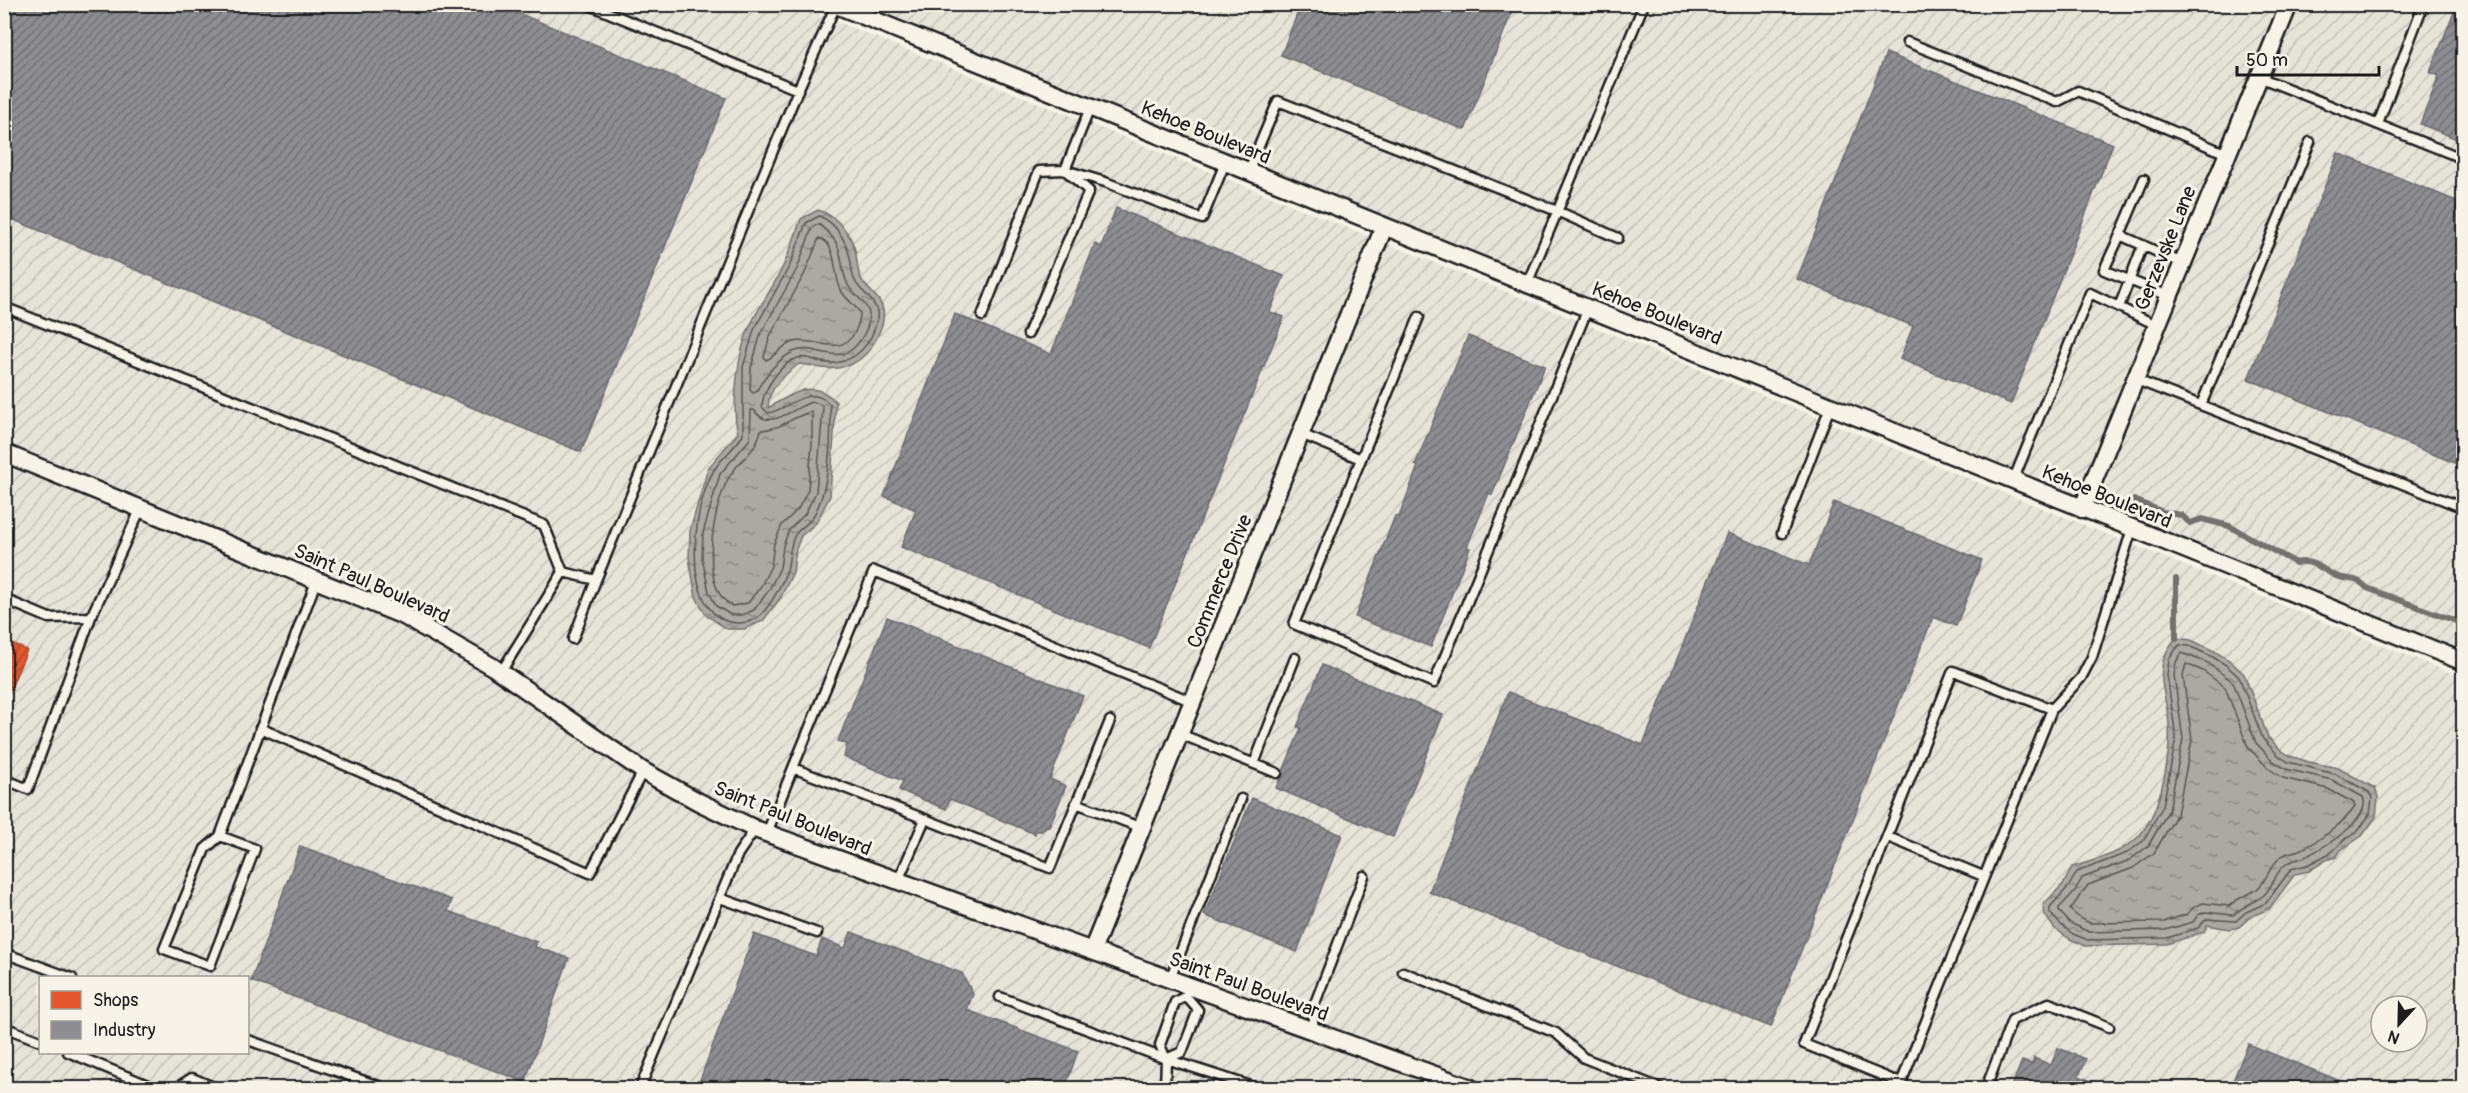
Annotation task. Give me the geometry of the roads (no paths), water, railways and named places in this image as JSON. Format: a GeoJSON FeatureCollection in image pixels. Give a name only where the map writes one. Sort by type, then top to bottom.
{"type":"FeatureCollection","features":[{"type":"Feature","properties":{"kind":"street","name":"Gerzevske Lane"},"geometry":{"type":"LineString","coordinates":[[2082,509],[2289,4]]}},
{"type":"Feature","properties":{"kind":"street","name":"Kehoe Boulevard"},"geometry":{"type":"LineString","coordinates":[[835,5],[2463,662]]}},
{"type":"Feature","properties":{"kind":"street","name":"Commerce Drive"},"geometry":{"type":"LineString","coordinates":[[1092,951],[1384,227]]}},
{"type":"Feature","properties":{"kind":"street","name":"Saint Paul Boulevard"},"geometry":{"type":"LineString","coordinates":[[4,453],[404,616],[501,672],[643,771],[699,802],[761,831],[1170,979],[1188,992],[1314,1032],[1471,1089]]}},
{"type":"Feature","properties":{"kind":"lane"},"geometry":{"type":"LineString","coordinates":[[587,4],[798,90]]}},
{"type":"Feature","properties":{"kind":"lane"},"geometry":{"type":"LineString","coordinates":[[1527,284],[1644,4]]}},
{"type":"Feature","properties":{"kind":"lane"},"geometry":{"type":"LineString","coordinates":[[573,639],[835,5]]}},
{"type":"Feature","properties":{"kind":"lane"},"geometry":{"type":"LineString","coordinates":[[2378,124],[2422,8]]}},
{"type":"Feature","properties":{"kind":"lane"},"geometry":{"type":"LineString","coordinates":[[1907,42],[2057,102],[2078,91],[2227,154]]}},
{"type":"Feature","properties":{"kind":"lane"},"geometry":{"type":"LineString","coordinates":[[2259,77],[2463,159]]}},
{"type":"Feature","properties":{"kind":"lane"},"geometry":{"type":"LineString","coordinates":[[1248,172],[1278,101],[1557,211],[1618,238]]}},
{"type":"Feature","properties":{"kind":"lane"},"geometry":{"type":"LineString","coordinates":[[1065,170],[1090,108]]}},
{"type":"Feature","properties":{"kind":"lane"},"geometry":{"type":"LineString","coordinates":[[2200,405],[2310,142]]}},
{"type":"Feature","properties":{"kind":"lane"},"geometry":{"type":"LineString","coordinates":[[982,316],[1039,171],[1065,170],[1105,182],[1202,219],[1225,163]]}},
{"type":"Feature","properties":{"kind":"lane"},"geometry":{"type":"LineString","coordinates":[[1028,334],[1089,191],[1065,170]]}},
{"type":"Feature","properties":{"kind":"lane"},"geometry":{"type":"LineString","coordinates":[[2144,179],[2104,270],[2169,296]]}},
{"type":"Feature","properties":{"kind":"lane"},"geometry":{"type":"LineString","coordinates":[[2120,235],[2182,263]]}},
{"type":"Feature","properties":{"kind":"lane"},"geometry":{"type":"LineString","coordinates":[[2118,307],[2143,245]]}},
{"type":"Feature","properties":{"kind":"lane"},"geometry":{"type":"LineString","coordinates":[[2013,481],[2090,293],[2156,325]]}},
{"type":"Feature","properties":{"kind":"lane"},"geometry":{"type":"LineString","coordinates":[[4,307],[544,525],[563,572]]}},
{"type":"Feature","properties":{"kind":"lane"},"geometry":{"type":"LineString","coordinates":[[1419,317],[1294,624],[1434,683],[1588,308]]}},
{"type":"Feature","properties":{"kind":"lane"},"geometry":{"type":"LineString","coordinates":[[2134,379],[2463,508]]}},
{"type":"Feature","properties":{"kind":"lane"},"geometry":{"type":"LineString","coordinates":[[1782,533],[1830,407]]}},
{"type":"Feature","properties":{"kind":"lane"},"geometry":{"type":"LineString","coordinates":[[1301,434],[1361,459]]}},
{"type":"Feature","properties":{"kind":"lane"},"geometry":{"type":"LineString","coordinates":[[4,779],[28,789],[91,617],[141,508]]}},
{"type":"Feature","properties":{"kind":"lane"},"geometry":{"type":"LineString","coordinates":[[2052,709],[1953,671],[1804,1044],[1900,1086],[2052,709],[2081,678],[2092,657],[2132,529]]}},
{"type":"Feature","properties":{"kind":"lane"},"geometry":{"type":"LineString","coordinates":[[640,1089],[738,854],[761,831],[793,768],[874,571],[1193,702]]}},
{"type":"Feature","properties":{"kind":"lane"},"geometry":{"type":"LineString","coordinates":[[563,572],[596,580]]}},
{"type":"Feature","properties":{"kind":"lane"},"geometry":{"type":"LineString","coordinates":[[501,672],[563,572]]}},
{"type":"Feature","properties":{"kind":"lane"},"geometry":{"type":"LineString","coordinates":[[220,836],[255,849],[210,966],[164,949],[205,849],[220,836],[317,579]]}},
{"type":"Feature","properties":{"kind":"lane"},"geometry":{"type":"LineString","coordinates":[[4,599],[49,618],[91,617]]}},
{"type":"Feature","properties":{"kind":"lane"},"geometry":{"type":"LineString","coordinates":[[1254,764],[1295,658]]}},
{"type":"Feature","properties":{"kind":"lane"},"geometry":{"type":"LineString","coordinates":[[793,768],[1050,868],[1110,721]]}},
{"type":"Feature","properties":{"kind":"lane"},"geometry":{"type":"LineString","coordinates":[[261,728],[590,873],[643,771]]}},
{"type":"Feature","properties":{"kind":"lane"},"geometry":{"type":"LineString","coordinates":[[1180,734],[1276,773]]}},
{"type":"Feature","properties":{"kind":"lane"},"geometry":{"type":"LineString","coordinates":[[1170,979],[1241,799]]}},
{"type":"Feature","properties":{"kind":"lane"},"geometry":{"type":"LineString","coordinates":[[1076,803],[1142,828]]}},
{"type":"Feature","properties":{"kind":"lane"},"geometry":{"type":"LineString","coordinates":[[898,881],[925,819]]}},
{"type":"Feature","properties":{"kind":"lane"},"geometry":{"type":"LineString","coordinates":[[1888,837],[1983,876]]}},
{"type":"Feature","properties":{"kind":"lane"},"geometry":{"type":"LineString","coordinates":[[1314,1032],[1312,1011],[1364,876]]}},
{"type":"Feature","properties":{"kind":"lane"},"geometry":{"type":"LineString","coordinates":[[720,898],[817,933]]}},
{"type":"Feature","properties":{"kind":"lane"},"geometry":{"type":"LineString","coordinates":[[4,953],[67,976]]}},
{"type":"Feature","properties":{"kind":"lane"},"geometry":{"type":"LineString","coordinates":[[1403,972],[1556,1033],[1584,1058],[1660,1089]]}},
{"type":"Feature","properties":{"kind":"lane"},"geometry":{"type":"LineString","coordinates":[[1164,1089],[1166,1059],[1160,1045],[1175,1002],[1188,992],[1198,1010],[1182,1052],[1166,1059]]}},
{"type":"Feature","properties":{"kind":"lane"},"geometry":{"type":"LineString","coordinates":[[1000,997],[1166,1059],[1257,1089]]}},
{"type":"Feature","properties":{"kind":"lane"},"geometry":{"type":"LineString","coordinates":[[1986,1089],[2012,1020],[2049,1003],[2109,1027]]}},
{"type":"Feature","properties":{"kind":"lane"},"geometry":{"type":"LineString","coordinates":[[4,1027],[39,1041]]}},
{"type":"Feature","properties":{"kind":"lane"},"geometry":{"type":"LineString","coordinates":[[249,1040],[384,1089]]}},
{"type":"Feature","properties":{"kind":"lane"},"geometry":{"type":"LineString","coordinates":[[70,1054],[155,1089]]}},
{"type":"Feature","properties":{"kind":"lane"},"geometry":{"type":"LineString","coordinates":[[176,1089],[192,1078],[216,1089]]}},
{"type":"Feature","properties":{"kind":"water"},"geometry":{"type":"Polygon","coordinates":[[[818,210],[837,221],[847,233],[854,247],[862,281],[882,305],[883,322],[871,348],[860,359],[846,366],[830,369],[799,364],[774,388],[768,408],[794,393],[811,389],[819,390],[836,402],[830,496],[816,523],[801,536],[796,549],[793,572],[781,597],[763,621],[744,629],[727,629],[706,615],[696,597],[689,558],[690,531],[708,468],[738,433],[735,408],[737,379],[742,349],[750,326],[781,270],[801,219],[818,210]]]}},
{"type":"Feature","properties":{"kind":"water"},"geometry":{"type":"Polygon","coordinates":[[[2176,638],[2191,640],[2214,651],[2229,660],[2244,674],[2268,737],[2281,750],[2290,756],[2309,762],[2338,768],[2375,788],[2378,797],[2376,817],[2362,836],[2341,850],[2336,857],[2326,860],[2309,871],[2295,874],[2269,909],[2250,917],[2239,927],[2230,929],[2207,925],[2204,932],[2167,944],[2086,946],[2054,928],[2045,915],[2043,905],[2064,883],[2072,867],[2124,848],[2138,837],[2154,812],[2164,779],[2169,744],[2168,715],[2161,675],[2162,666],[2164,657],[2176,638]]]}},
{"type":"Feature","properties":{"kind":"waterway"},"geometry":{"type":"LineString","coordinates":[[2134,500],[2163,512],[2181,515],[2190,523],[2202,519],[2229,526],[2296,563],[2307,562],[2317,565],[2336,576],[2356,580],[2367,588],[2464,624]]}},
{"type":"Feature","properties":{"kind":"waterway"},"geometry":{"type":"LineString","coordinates":[[2176,579],[2176,638]]}}]}
